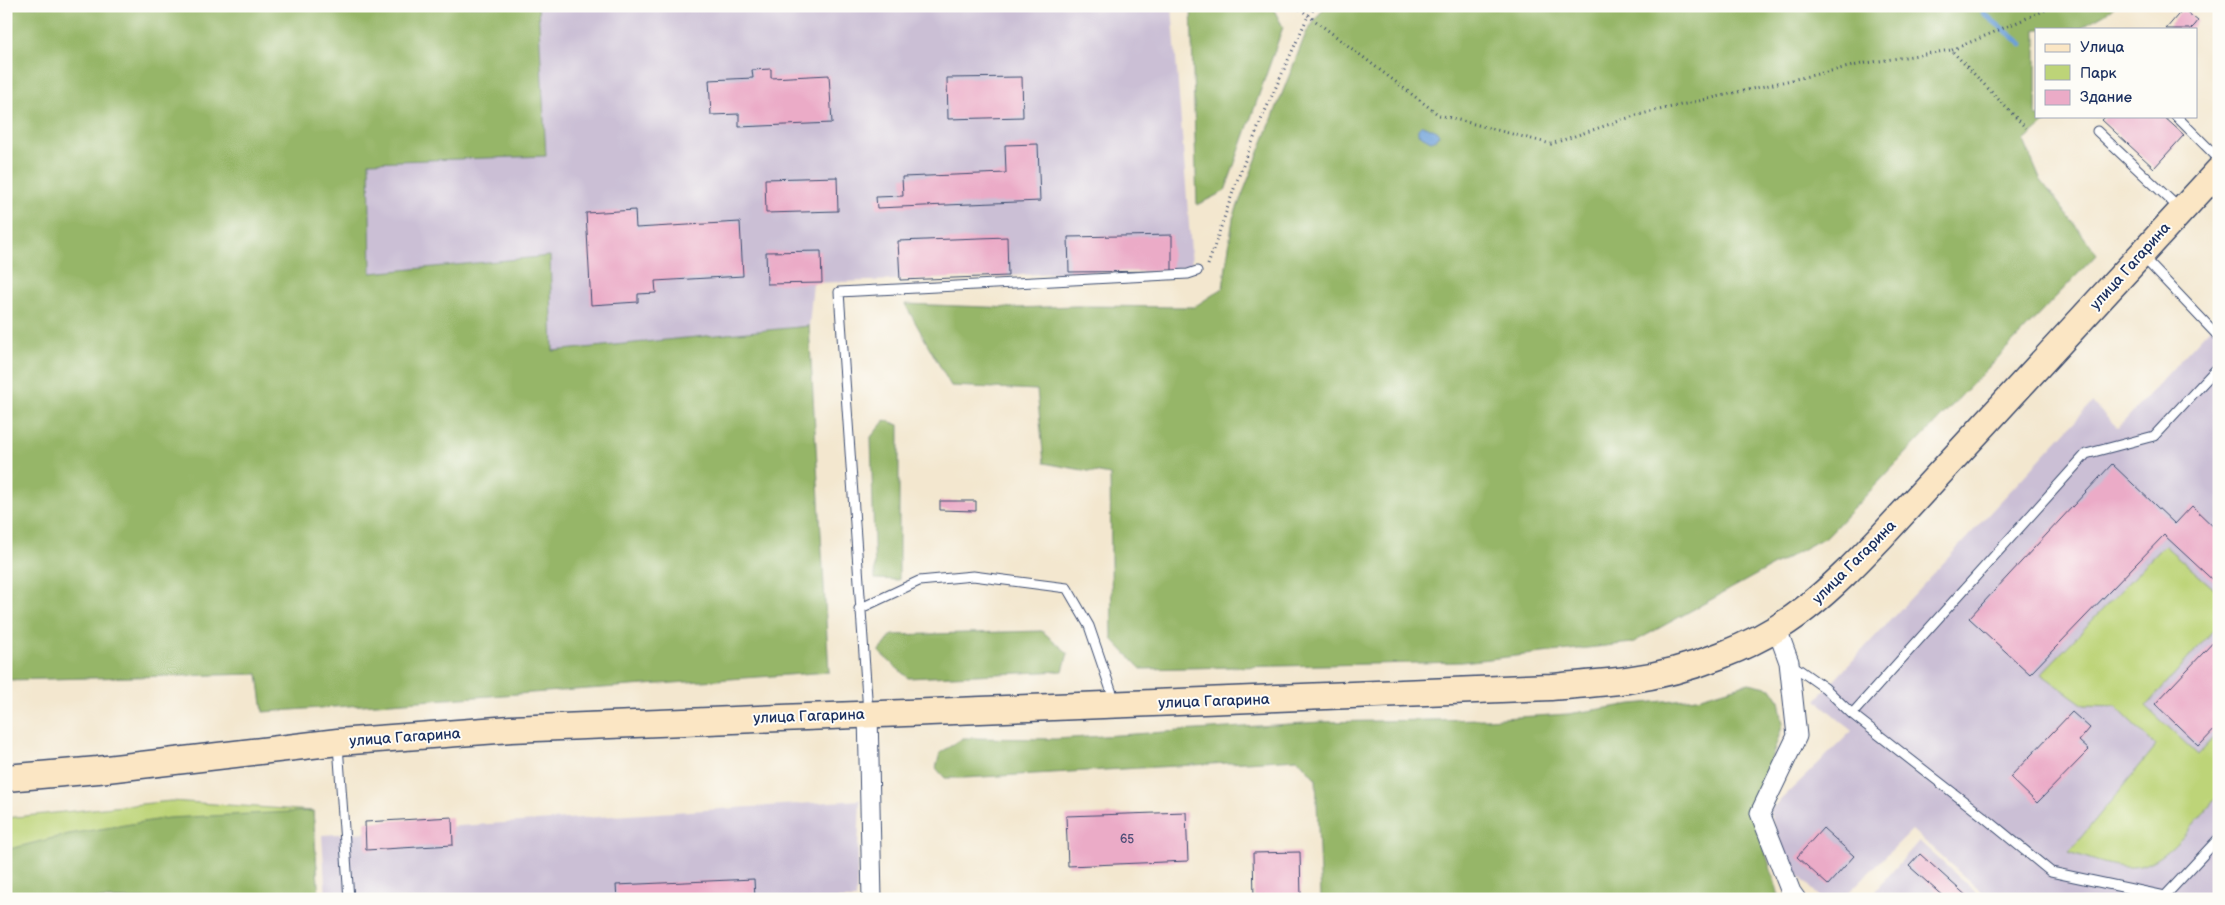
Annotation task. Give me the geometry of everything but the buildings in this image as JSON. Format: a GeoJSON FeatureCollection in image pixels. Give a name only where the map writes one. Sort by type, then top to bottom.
{"type":"FeatureCollection","features":[{"type":"Feature","properties":{"kind":"main road","name":"улица Гагарина"},"geometry":{"type":"LineString","coordinates":[[6,778],[98,770],[338,742],[511,729],[868,713],[1531,688],[1628,680],[1701,662],[1777,628],[1805,609],[1833,586],[1881,537],[2219,170]]}},
{"type":"Feature","properties":{"kind":"street"},"geometry":{"type":"LineString","coordinates":[[1777,628],[1789,662],[1797,736],[1760,813],[1791,892],[1796,899]]}},
{"type":"Feature","properties":{"kind":"street"},"geometry":{"type":"LineString","coordinates":[[868,713],[872,899]]}},
{"type":"Feature","properties":{"kind":"lane"},"geometry":{"type":"LineString","coordinates":[[2178,118],[2219,159]]}},
{"type":"Feature","properties":{"kind":"lane"},"geometry":{"type":"LineString","coordinates":[[2097,131],[2181,211]]}},
{"type":"Feature","properties":{"kind":"lane"},"geometry":{"type":"LineString","coordinates":[[2140,254],[2219,337]]}},
{"type":"Feature","properties":{"kind":"lane"},"geometry":{"type":"LineString","coordinates":[[868,713],[859,609],[838,292],[1188,274],[1197,271]]}},
{"type":"Feature","properties":{"kind":"lane"},"geometry":{"type":"LineString","coordinates":[[1852,714],[2086,454],[2154,436],[2219,366]]}},
{"type":"Feature","properties":{"kind":"lane"},"geometry":{"type":"LineString","coordinates":[[859,609],[919,581],[973,576],[1067,588],[1089,626],[1116,704]]}},
{"type":"Feature","properties":{"kind":"lane"},"geometry":{"type":"LineString","coordinates":[[1789,662],[1824,688],[1852,714],[2051,872],[2165,896],[2219,838]]}},
{"type":"Feature","properties":{"kind":"lane"},"geometry":{"type":"LineString","coordinates":[[338,742],[349,899]]}},
{"type":"Feature","properties":{"kind":"path"},"geometry":{"type":"LineString","coordinates":[[1296,6],[1439,115],[1551,144],[1637,115],[1866,63],[1951,50],[2055,6]]}},
{"type":"Feature","properties":{"kind":"path"},"geometry":{"type":"LineString","coordinates":[[1207,267],[1236,183],[1262,118],[1308,16],[1316,6]]}},
{"type":"Feature","properties":{"kind":"path"},"geometry":{"type":"LineString","coordinates":[[1951,50],[2026,128]]}},
{"type":"Feature","properties":{"kind":"shaded area"},"geometry":{"type":"Polygon","coordinates":[[[538,6],[1172,6],[1192,264],[1172,271],[1069,272],[813,283],[809,326],[553,351],[550,256],[371,273],[369,162],[546,156],[538,6]]]}},
{"type":"Feature","properties":{"kind":"shaded area"},"geometry":{"type":"Polygon","coordinates":[[[2219,318],[2219,899],[1989,899],[1912,830],[1842,899],[1822,899],[1789,866],[1769,811],[1852,731],[1816,700],[2092,403],[2118,428],[2219,318]]]}},
{"type":"Feature","properties":{"kind":"shaded area"},"geometry":{"type":"Polygon","coordinates":[[[860,800],[856,899],[326,899],[322,835],[860,800]]]}},
{"type":"Feature","properties":{"kind":"shaded area"},"geometry":{"type":"Polygon","coordinates":[[[1919,841],[1983,899],[1868,899],[1919,841]]]}},
{"type":"Feature","properties":{"kind":"green space"},"geometry":{"type":"Polygon","coordinates":[[[6,6],[538,6],[546,156],[369,162],[371,273],[550,256],[553,351],[809,326],[829,672],[263,712],[258,674],[6,680],[6,6]]]}},
{"type":"Feature","properties":{"kind":"green space"},"geometry":{"type":"Polygon","coordinates":[[[1191,6],[1272,6],[1283,27],[1225,191],[1197,205],[1191,6]]]}},
{"type":"Feature","properties":{"kind":"green space"},"geometry":{"type":"Polygon","coordinates":[[[1325,6],[2115,6],[2082,28],[2035,28],[2035,118],[2051,118],[2024,141],[2040,179],[2097,254],[1827,536],[1632,643],[1462,662],[1141,669],[1112,639],[1110,475],[1044,463],[1037,390],[951,386],[905,304],[1014,308],[1076,306],[1194,307],[1223,288],[1233,218],[1306,33],[1325,6]]]}},
{"type":"Feature","properties":{"kind":"green space"},"geometry":{"type":"Polygon","coordinates":[[[885,420],[899,425],[899,580],[875,579],[871,437],[885,420]]]}},
{"type":"Feature","properties":{"kind":"green space"},"geometry":{"type":"Polygon","coordinates":[[[2164,545],[2219,593],[2219,624],[2146,706],[2198,755],[2219,733],[2219,795],[2173,847],[2151,862],[2140,866],[2122,867],[2069,852],[2156,746],[2115,706],[2084,705],[2041,674],[2164,545]]]}},
{"type":"Feature","properties":{"kind":"green space"},"geometry":{"type":"Polygon","coordinates":[[[1042,631],[1068,653],[1063,671],[908,678],[879,652],[892,635],[1042,631]]]}},
{"type":"Feature","properties":{"kind":"green space"},"geometry":{"type":"Polygon","coordinates":[[[1749,683],[1771,688],[1779,700],[1783,724],[1753,812],[1780,899],[1321,899],[1316,779],[1298,759],[964,778],[945,778],[936,768],[940,753],[963,738],[1056,739],[1321,722],[1486,719],[1568,714],[1632,704],[1697,698],[1749,683]]]}},
{"type":"Feature","properties":{"kind":"green space"},"geometry":{"type":"Polygon","coordinates":[[[171,801],[313,811],[319,899],[6,899],[6,818],[171,801]]]}},
{"type":"Feature","properties":{"kind":"green space"},"geometry":{"type":"Polygon","coordinates":[[[313,811],[319,899],[6,899],[6,850],[69,834],[168,818],[313,811]]]}},
{"type":"Feature","properties":{"kind":"water"},"geometry":{"type":"Polygon","coordinates":[[[1422,125],[1437,131],[1439,135],[1436,139],[1431,141],[1418,134],[1418,129],[1422,125]]]}},
{"type":"Feature","properties":{"kind":"waterway"},"geometry":{"type":"LineString","coordinates":[[1983,13],[2022,44]]}}]}
